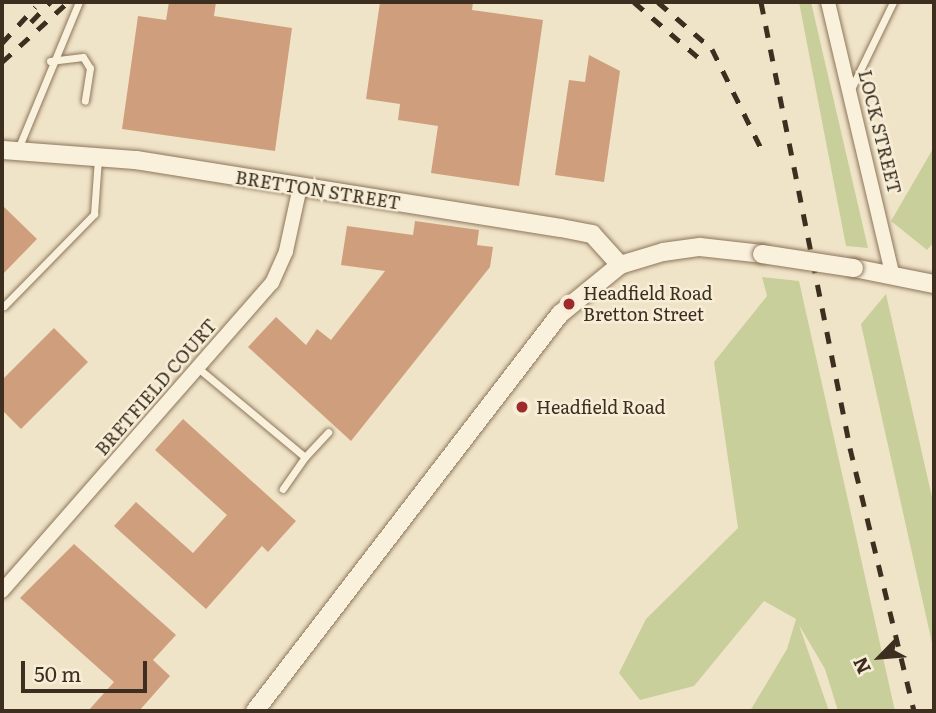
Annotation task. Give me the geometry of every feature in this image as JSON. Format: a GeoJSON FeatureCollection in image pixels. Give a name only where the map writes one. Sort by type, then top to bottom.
{"type":"FeatureCollection","features":[{"type":"Feature","properties":{"kind":"street","name":"LOCK STREET"},"geometry":{"type":"LineString","coordinates":[[828,2],[892,272]]}},
{"type":"Feature","properties":{"kind":"street","name":"BRETTON STREET"},"geometry":{"type":"LineString","coordinates":[[9,153],[98,159],[300,187],[592,234],[620,265]]}},
{"type":"Feature","properties":{"kind":"street","name":"BRETFIELD COURT"},"geometry":{"type":"LineString","coordinates":[[2,591],[272,283],[286,251],[300,187]]}},
{"type":"Feature","properties":{"kind":"street"},"geometry":{"type":"LineString","coordinates":[[255,711],[560,314],[620,265],[700,247],[892,272],[934,284]]}},
{"type":"Feature","properties":{"kind":"lane"},"geometry":{"type":"LineString","coordinates":[[9,153],[79,2]]}},
{"type":"Feature","properties":{"kind":"lane"},"geometry":{"type":"LineString","coordinates":[[850,90],[893,2]]}},
{"type":"Feature","properties":{"kind":"lane"},"geometry":{"type":"LineString","coordinates":[[50,61],[83,57],[90,68],[85,101]]}},
{"type":"Feature","properties":{"kind":"lane"},"geometry":{"type":"LineString","coordinates":[[4,306],[94,214],[98,159]]}},
{"type":"Feature","properties":{"kind":"lane"},"geometry":{"type":"LineString","coordinates":[[198,368],[305,457]]}},
{"type":"Feature","properties":{"kind":"lane"},"geometry":{"type":"LineString","coordinates":[[283,489],[305,457],[328,432]]}},
{"type":"Feature","properties":{"kind":"green space"},"geometry":{"type":"Polygon","coordinates":[[[799,2],[811,2],[868,248],[846,246],[799,2]]]}},
{"type":"Feature","properties":{"kind":"green space"},"geometry":{"type":"Polygon","coordinates":[[[934,147],[934,242],[927,250],[891,221],[934,147]]]}},
{"type":"Feature","properties":{"kind":"green space"},"geometry":{"type":"Polygon","coordinates":[[[762,277],[799,281],[895,711],[838,711],[825,669],[799,625],[829,711],[750,711],[787,649],[796,619],[764,601],[694,686],[640,700],[619,673],[646,619],[738,528],[714,362],[767,296],[762,277]]]}},
{"type":"Feature","properties":{"kind":"green space"},"geometry":{"type":"Polygon","coordinates":[[[886,294],[934,506],[934,652],[861,324],[886,294]]]}},
{"type":"Feature","properties":{"kind":"building"},"geometry":{"type":"Polygon","coordinates":[[[169,2],[216,2],[214,16],[292,28],[275,151],[122,129],[138,16],[166,20],[169,2]]]}},
{"type":"Feature","properties":{"kind":"building"},"geometry":{"type":"Polygon","coordinates":[[[380,2],[473,2],[472,10],[543,20],[519,186],[431,173],[438,126],[398,120],[400,104],[366,99],[380,2]]]}},
{"type":"Feature","properties":{"kind":"building"},"geometry":{"type":"Polygon","coordinates":[[[589,55],[620,71],[604,182],[555,175],[569,80],[585,82],[589,55]]]}},
{"type":"Feature","properties":{"kind":"building"},"geometry":{"type":"Polygon","coordinates":[[[2,205],[37,239],[2,275],[2,205]]]}},
{"type":"Feature","properties":{"kind":"building"},"geometry":{"type":"Polygon","coordinates":[[[415,221],[479,230],[477,245],[493,247],[490,267],[351,441],[248,347],[276,317],[306,345],[317,329],[331,340],[385,271],[341,265],[347,226],[413,235],[415,221]]]}},
{"type":"Feature","properties":{"kind":"building"},"geometry":{"type":"Polygon","coordinates":[[[54,328],[88,362],[21,429],[2,410],[2,380],[54,328]]]}},
{"type":"Feature","properties":{"kind":"building"},"geometry":{"type":"Polygon","coordinates":[[[183,419],[296,521],[268,552],[262,546],[206,609],[114,526],[136,502],[193,553],[227,515],[155,450],[183,419]]]}},
{"type":"Feature","properties":{"kind":"building"},"geometry":{"type":"Polygon","coordinates":[[[74,544],[176,635],[153,660],[170,676],[139,711],[88,711],[114,682],[20,598],[74,544]]]}},
{"type":"Feature","properties":{"kind":"railway"},"geometry":{"type":"LineString","coordinates":[[31,22],[50,2]]}},
{"type":"Feature","properties":{"kind":"railway"},"geometry":{"type":"LineString","coordinates":[[2,62],[68,2]]}},
{"type":"Feature","properties":{"kind":"railway"},"geometry":{"type":"LineString","coordinates":[[634,2],[698,57]]}},
{"type":"Feature","properties":{"kind":"railway"},"geometry":{"type":"LineString","coordinates":[[658,2],[712,49],[762,150]]}},
{"type":"Feature","properties":{"kind":"railway"},"geometry":{"type":"LineString","coordinates":[[761,2],[850,448],[914,711]]}},
{"type":"Feature","properties":{"kind":"railway"},"geometry":{"type":"LineString","coordinates":[[2,43],[35,7]]}},
{"type":"Feature","properties":{"kind":"place","name":"Headfield Road Bretton Street"},"geometry":{"type":"Point","coordinates":[569,304]}},
{"type":"Feature","properties":{"kind":"place","name":"Headfield Road"},"geometry":{"type":"Point","coordinates":[522,407]}}]}
